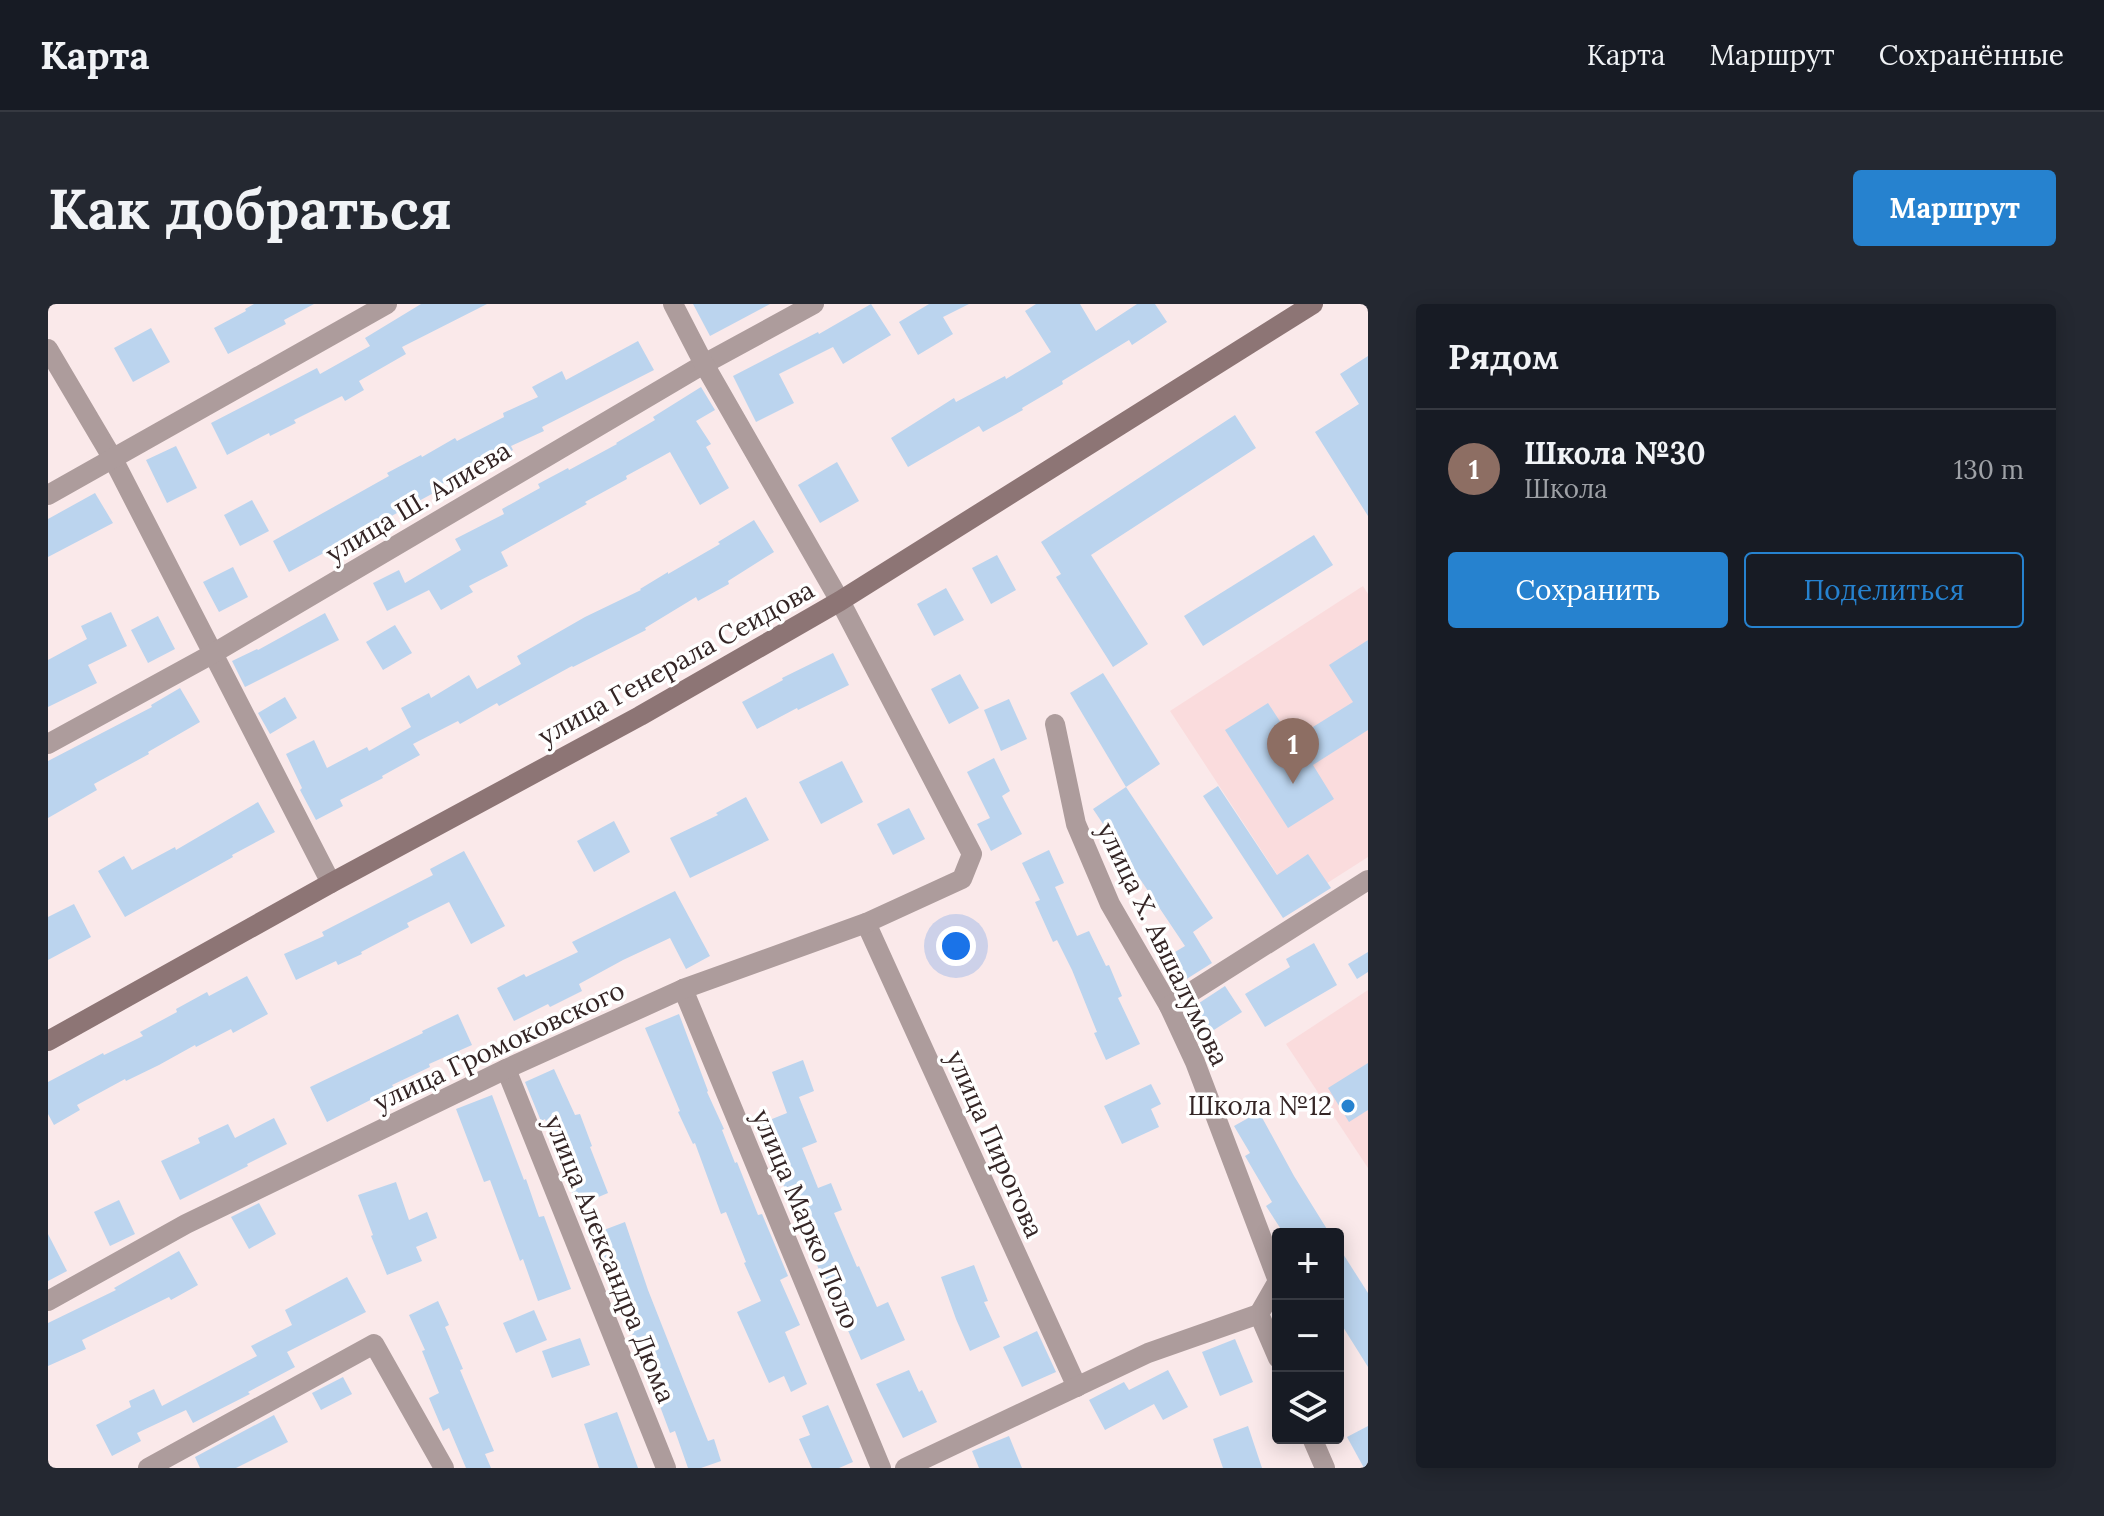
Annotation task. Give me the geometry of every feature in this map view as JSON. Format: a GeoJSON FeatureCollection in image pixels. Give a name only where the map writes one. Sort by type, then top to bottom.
{"type":"FeatureCollection","features":[{"type":"Feature","properties":{"kind":"street"},"geometry":{"type":"LineString","coordinates":[[48,495],[387,304]]}},
{"type":"Feature","properties":{"kind":"street"},"geometry":{"type":"LineString","coordinates":[[673,304],[840,601]]}},
{"type":"Feature","properties":{"kind":"street","name":"улица Ш. Алиева"},"geometry":{"type":"LineString","coordinates":[[48,744],[214,653],[704,364],[814,304]]}},
{"type":"Feature","properties":{"kind":"street","name":"улица Генерала Сеидова"},"geometry":{"type":"LineString","coordinates":[[48,1041],[640,716],[840,601],[1313,304]]}},
{"type":"Feature","properties":{"kind":"street"},"geometry":{"type":"LineString","coordinates":[[48,349],[113,459],[331,883]]}},
{"type":"Feature","properties":{"kind":"street","name":"улица Громоковского"},"geometry":{"type":"LineString","coordinates":[[48,1301],[186,1224],[506,1069],[683,989],[866,923],[962,879],[972,854],[840,601]]}},
{"type":"Feature","properties":{"kind":"street","name":"улица Х. Авшалумова"},"geometry":{"type":"LineString","coordinates":[[1055,724],[1076,824],[1110,904],[1169,1006],[1195,1062],[1278,1281],[1259,1314]]}},
{"type":"Feature","properties":{"kind":"street"},"geometry":{"type":"LineString","coordinates":[[1169,1006],[1368,880]]}},
{"type":"Feature","properties":{"kind":"street","name":"улица Пирогова"},"geometry":{"type":"LineString","coordinates":[[866,923],[1077,1387]]}},
{"type":"Feature","properties":{"kind":"street","name":"улица Марко Поло"},"geometry":{"type":"LineString","coordinates":[[683,989],[881,1468]]}},
{"type":"Feature","properties":{"kind":"street","name":"улица Александра Дюма"},"geometry":{"type":"LineString","coordinates":[[506,1069],[666,1468]]}},
{"type":"Feature","properties":{"kind":"street"},"geometry":{"type":"LineString","coordinates":[[905,1468],[1148,1353],[1259,1314],[1272,1344]]}},
{"type":"Feature","properties":{"kind":"street"},"geometry":{"type":"LineString","coordinates":[[148,1468],[374,1344],[444,1468]]}},
{"type":"Feature","properties":{"kind":"street"},"geometry":{"type":"LineString","coordinates":[[1315,1444],[1325,1468]]}},
{"type":"Feature","properties":{"kind":"shaded area"},"geometry":{"type":"Polygon","coordinates":[[[1363,586],[1368,594],[1368,857],[1296,903],[1170,711],[1363,586]]]}},
{"type":"Feature","properties":{"kind":"shaded area","name":"Школа №12"},"geometry":{"type":"Polygon","coordinates":[[[1368,990],[1368,1168],[1286,1044],[1368,990]]]}},
{"type":"Feature","properties":{"kind":"building"},"geometry":{"type":"Polygon","coordinates":[[[254,304],[314,304],[284,320],[286,324],[228,354],[214,328],[254,304]]]}},
{"type":"Feature","properties":{"kind":"building"},"geometry":{"type":"Polygon","coordinates":[[[421,304],[487,304],[402,347],[406,354],[359,381],[364,390],[345,401],[342,396],[294,420],[296,423],[227,455],[211,423],[317,368],[320,374],[370,346],[365,338],[421,304]]]}},
{"type":"Feature","properties":{"kind":"building"},"geometry":{"type":"Polygon","coordinates":[[[693,304],[770,304],[710,336],[693,304]]]}},
{"type":"Feature","properties":{"kind":"building"},"geometry":{"type":"Polygon","coordinates":[[[871,304],[891,335],[843,364],[833,347],[779,374],[794,403],[756,422],[733,376],[819,334],[871,304]]]}},
{"type":"Feature","properties":{"kind":"building"},"geometry":{"type":"Polygon","coordinates":[[[929,304],[969,304],[943,317],[953,334],[918,355],[899,322],[929,304]]]}},
{"type":"Feature","properties":{"kind":"building"},"geometry":{"type":"Polygon","coordinates":[[[1036,304],[1080,304],[1096,331],[1137,304],[1155,304],[1167,322],[1132,345],[1129,340],[1062,381],[1063,384],[1023,410],[983,432],[979,426],[908,467],[891,438],[954,398],[956,402],[1005,376],[1006,379],[1051,352],[1025,311],[1036,304]]]}},
{"type":"Feature","properties":{"kind":"building"},"geometry":{"type":"Polygon","coordinates":[[[151,328],[170,362],[133,382],[114,348],[151,328]]]}},
{"type":"Feature","properties":{"kind":"building"},"geometry":{"type":"Polygon","coordinates":[[[638,341],[654,370],[542,427],[544,431],[511,446],[513,450],[480,466],[478,463],[437,487],[439,490],[289,572],[273,541],[389,476],[387,473],[455,438],[457,441],[504,417],[503,413],[538,397],[532,387],[562,371],[566,380],[638,341]]]}},
{"type":"Feature","properties":{"kind":"building"},"geometry":{"type":"Polygon","coordinates":[[[1368,356],[1368,516],[1315,432],[1359,404],[1340,374],[1368,356]]]}},
{"type":"Feature","properties":{"kind":"building"},"geometry":{"type":"Polygon","coordinates":[[[701,387],[715,410],[696,421],[711,444],[706,447],[729,488],[700,505],[670,452],[626,476],[627,479],[585,502],[587,504],[501,552],[508,566],[469,586],[473,592],[441,610],[429,590],[387,611],[373,583],[399,570],[405,583],[461,550],[455,539],[504,514],[502,509],[540,488],[538,484],[617,444],[701,387]]]}},
{"type":"Feature","properties":{"kind":"building"},"geometry":{"type":"Polygon","coordinates":[[[1235,415],[1256,448],[1091,555],[1148,644],[1113,667],[1056,577],[1061,574],[1041,542],[1235,415]]]}},
{"type":"Feature","properties":{"kind":"building"},"geometry":{"type":"Polygon","coordinates":[[[176,446],[197,488],[167,503],[146,460],[176,446]]]}},
{"type":"Feature","properties":{"kind":"building"},"geometry":{"type":"Polygon","coordinates":[[[837,462],[859,501],[820,523],[798,485],[837,462]]]}},
{"type":"Feature","properties":{"kind":"building"},"geometry":{"type":"Polygon","coordinates":[[[95,493],[113,523],[48,557],[48,519],[95,493]]]}},
{"type":"Feature","properties":{"kind":"building"},"geometry":{"type":"Polygon","coordinates":[[[252,500],[269,531],[240,546],[224,515],[252,500]]]}},
{"type":"Feature","properties":{"kind":"building"},"geometry":{"type":"Polygon","coordinates":[[[754,520],[774,552],[728,581],[729,584],[698,601],[696,597],[646,630],[499,706],[497,703],[460,724],[458,721],[413,744],[420,755],[340,800],[343,806],[316,820],[286,754],[314,740],[327,768],[367,747],[369,751],[411,727],[401,708],[429,693],[431,698],[469,675],[477,689],[521,664],[517,656],[585,617],[641,590],[720,544],[718,542],[754,520]]]}},
{"type":"Feature","properties":{"kind":"building"},"geometry":{"type":"Polygon","coordinates":[[[1314,535],[1333,565],[1203,646],[1184,616],[1314,535]]]}},
{"type":"Feature","properties":{"kind":"building"},"geometry":{"type":"Polygon","coordinates":[[[997,555],[1016,590],[991,604],[972,568],[997,555]]]}},
{"type":"Feature","properties":{"kind":"building"},"geometry":{"type":"Polygon","coordinates":[[[233,567],[248,597],[219,612],[203,582],[233,567]]]}},
{"type":"Feature","properties":{"kind":"building"},"geometry":{"type":"Polygon","coordinates":[[[946,588],[964,620],[934,636],[917,604],[946,588]]]}},
{"type":"Feature","properties":{"kind":"building"},"geometry":{"type":"Polygon","coordinates":[[[111,612],[127,646],[88,665],[97,683],[48,707],[48,660],[87,639],[81,626],[111,612]]]}},
{"type":"Feature","properties":{"kind":"building"},"geometry":{"type":"Polygon","coordinates":[[[325,613],[339,640],[245,687],[232,661],[325,613]]]}},
{"type":"Feature","properties":{"kind":"building"},"geometry":{"type":"Polygon","coordinates":[[[158,616],[175,649],[148,663],[131,630],[158,616]]]}},
{"type":"Feature","properties":{"kind":"building"},"geometry":{"type":"Polygon","coordinates":[[[395,625],[412,653],[383,670],[366,642],[395,625]]]}},
{"type":"Feature","properties":{"kind":"building"},"geometry":{"type":"Polygon","coordinates":[[[1368,640],[1368,730],[1313,765],[1334,799],[1288,828],[1225,730],[1268,703],[1292,740],[1353,702],[1329,665],[1368,640]]]}},
{"type":"Feature","properties":{"kind":"building"},"geometry":{"type":"Polygon","coordinates":[[[833,653],[849,685],[757,729],[742,702],[833,653]]]}},
{"type":"Feature","properties":{"kind":"building"},"geometry":{"type":"Polygon","coordinates":[[[1103,673],[1160,764],[1126,787],[1070,693],[1103,673]]]}},
{"type":"Feature","properties":{"kind":"building"},"geometry":{"type":"Polygon","coordinates":[[[960,674],[979,708],[949,724],[931,689],[960,674]]]}},
{"type":"Feature","properties":{"kind":"building"},"geometry":{"type":"Polygon","coordinates":[[[180,688],[200,722],[94,784],[97,790],[48,818],[48,761],[152,707],[180,688]]]}},
{"type":"Feature","properties":{"kind":"building"},"geometry":{"type":"Polygon","coordinates":[[[285,697],[297,718],[270,734],[258,713],[285,697]]]}},
{"type":"Feature","properties":{"kind":"building"},"geometry":{"type":"Polygon","coordinates":[[[1009,699],[1027,739],[1001,751],[984,710],[1009,699]]]}},
{"type":"Feature","properties":{"kind":"building"},"geometry":{"type":"Polygon","coordinates":[[[994,758],[1010,791],[1002,796],[1022,834],[991,851],[977,824],[990,818],[967,772],[994,758]]]}},
{"type":"Feature","properties":{"kind":"building"},"geometry":{"type":"Polygon","coordinates":[[[842,761],[863,802],[821,824],[799,782],[842,761]]]}},
{"type":"Feature","properties":{"kind":"building"},"geometry":{"type":"Polygon","coordinates":[[[1218,786],[1277,875],[1308,854],[1331,888],[1283,918],[1203,796],[1218,786]]]}},
{"type":"Feature","properties":{"kind":"building"},"geometry":{"type":"Polygon","coordinates":[[[1126,787],[1213,918],[1193,932],[1212,963],[1185,980],[1170,955],[1185,946],[1093,809],[1126,787]]]}},
{"type":"Feature","properties":{"kind":"building"},"geometry":{"type":"Polygon","coordinates":[[[746,797],[769,840],[690,878],[670,838],[718,815],[716,813],[746,797]]]}},
{"type":"Feature","properties":{"kind":"building"},"geometry":{"type":"Polygon","coordinates":[[[258,802],[275,832],[125,917],[98,871],[124,856],[132,870],[175,847],[176,850],[258,802]]]}},
{"type":"Feature","properties":{"kind":"building"},"geometry":{"type":"Polygon","coordinates":[[[909,808],[925,839],[893,855],[877,824],[909,808]]]}},
{"type":"Feature","properties":{"kind":"building"},"geometry":{"type":"Polygon","coordinates":[[[614,821],[630,852],[594,872],[577,841],[614,821]]]}},
{"type":"Feature","properties":{"kind":"building"},"geometry":{"type":"Polygon","coordinates":[[[1049,850],[1064,883],[1055,887],[1077,936],[1089,931],[1106,966],[1109,965],[1122,996],[1118,998],[1140,1044],[1106,1060],[1072,970],[1057,940],[1053,942],[1035,902],[1040,900],[1022,863],[1049,850]]]}},
{"type":"Feature","properties":{"kind":"building"},"geometry":{"type":"Polygon","coordinates":[[[464,851],[505,926],[471,944],[449,902],[407,923],[409,927],[362,954],[338,965],[336,961],[296,980],[284,954],[324,936],[322,932],[433,875],[430,869],[464,851]]]}},
{"type":"Feature","properties":{"kind":"building"},"geometry":{"type":"Polygon","coordinates":[[[675,891],[710,956],[686,969],[670,938],[579,984],[582,991],[514,1021],[497,988],[578,952],[572,942],[675,891]]]}},
{"type":"Feature","properties":{"kind":"building"},"geometry":{"type":"Polygon","coordinates":[[[74,904],[91,937],[48,960],[48,917],[74,904]]]}},
{"type":"Feature","properties":{"kind":"building"},"geometry":{"type":"Polygon","coordinates":[[[1314,943],[1337,985],[1265,1027],[1245,994],[1290,967],[1286,959],[1314,943]]]}},
{"type":"Feature","properties":{"kind":"building"},"geometry":{"type":"Polygon","coordinates":[[[1368,952],[1368,972],[1357,979],[1348,964],[1368,952]]]}},
{"type":"Feature","properties":{"kind":"building"},"geometry":{"type":"Polygon","coordinates":[[[247,976],[268,1014],[233,1033],[231,1029],[125,1079],[77,1105],[80,1110],[54,1125],[48,1114],[48,1082],[143,1036],[140,1032],[207,992],[209,996],[247,976]]]}},
{"type":"Feature","properties":{"kind":"building"},"geometry":{"type":"Polygon","coordinates":[[[1225,986],[1242,1012],[1206,1035],[1190,1009],[1225,986]]]}},
{"type":"Feature","properties":{"kind":"building"},"geometry":{"type":"Polygon","coordinates":[[[458,1014],[472,1045],[429,1064],[430,1067],[392,1085],[394,1088],[327,1122],[310,1087],[458,1014]]]}},
{"type":"Feature","properties":{"kind":"building"},"geometry":{"type":"Polygon","coordinates":[[[679,1014],[735,1163],[758,1215],[762,1214],[788,1276],[780,1280],[800,1325],[785,1332],[807,1384],[791,1392],[784,1376],[769,1383],[737,1312],[761,1301],[726,1212],[721,1214],[695,1143],[678,1112],[645,1028],[679,1014]]]}},
{"type":"Feature","properties":{"kind":"building"},"geometry":{"type":"Polygon","coordinates":[[[803,1060],[814,1091],[799,1097],[817,1142],[802,1148],[818,1188],[831,1183],[842,1210],[834,1213],[877,1307],[888,1302],[905,1340],[861,1360],[802,1227],[798,1228],[787,1202],[790,1200],[757,1125],[787,1113],[772,1072],[803,1060]]]}},
{"type":"Feature","properties":{"kind":"building"},"geometry":{"type":"Polygon","coordinates":[[[1368,1063],[1368,1110],[1349,1122],[1328,1088],[1368,1063]]]}},
{"type":"Feature","properties":{"kind":"building"},"geometry":{"type":"Polygon","coordinates":[[[554,1069],[575,1115],[580,1114],[608,1193],[577,1206],[545,1119],[541,1121],[525,1082],[554,1069]]]}},
{"type":"Feature","properties":{"kind":"building"},"geometry":{"type":"Polygon","coordinates":[[[1151,1084],[1161,1104],[1151,1109],[1159,1127],[1122,1144],[1104,1106],[1151,1084]]]}},
{"type":"Feature","properties":{"kind":"building"},"geometry":{"type":"Polygon","coordinates":[[[492,1095],[539,1217],[544,1216],[571,1289],[538,1301],[490,1180],[484,1182],[456,1109],[492,1095]]]}},
{"type":"Feature","properties":{"kind":"building"},"geometry":{"type":"Polygon","coordinates":[[[1259,1112],[1326,1228],[1280,1228],[1266,1206],[1272,1202],[1245,1156],[1250,1153],[1234,1126],[1259,1112]]]}},
{"type":"Feature","properties":{"kind":"building"},"geometry":{"type":"Polygon","coordinates":[[[274,1118],[287,1144],[180,1200],[161,1161],[200,1143],[198,1138],[228,1124],[235,1138],[274,1118]]]}},
{"type":"Feature","properties":{"kind":"building"},"geometry":{"type":"Polygon","coordinates":[[[396,1182],[409,1220],[427,1212],[437,1238],[416,1247],[422,1261],[387,1275],[358,1195],[396,1182]]]}},
{"type":"Feature","properties":{"kind":"building"},"geometry":{"type":"Polygon","coordinates":[[[119,1200],[135,1234],[110,1246],[94,1212],[119,1200]]]}},
{"type":"Feature","properties":{"kind":"building"},"geometry":{"type":"Polygon","coordinates":[[[259,1203],[276,1234],[249,1249],[231,1217],[259,1203]]]}},
{"type":"Feature","properties":{"kind":"building"},"geometry":{"type":"Polygon","coordinates":[[[625,1222],[685,1384],[708,1441],[714,1439],[721,1461],[701,1468],[688,1468],[675,1431],[670,1433],[638,1357],[641,1356],[619,1301],[605,1270],[602,1272],[588,1236],[625,1222]]]}},
{"type":"Feature","properties":{"kind":"building"},"geometry":{"type":"Polygon","coordinates":[[[48,1234],[67,1271],[48,1281],[48,1234]]]}},
{"type":"Feature","properties":{"kind":"building"},"geometry":{"type":"Polygon","coordinates":[[[179,1251],[198,1285],[82,1340],[86,1349],[48,1366],[48,1323],[116,1290],[114,1288],[179,1251]]]}},
{"type":"Feature","properties":{"kind":"building"},"geometry":{"type":"Polygon","coordinates":[[[1344,1255],[1368,1293],[1368,1367],[1344,1329],[1344,1255]]]}},
{"type":"Feature","properties":{"kind":"building"},"geometry":{"type":"Polygon","coordinates":[[[974,1265],[988,1301],[984,1302],[1000,1337],[970,1351],[941,1277],[974,1265]]]}},
{"type":"Feature","properties":{"kind":"building"},"geometry":{"type":"Polygon","coordinates":[[[347,1277],[366,1312],[287,1352],[295,1367],[193,1423],[186,1410],[137,1433],[141,1441],[112,1456],[96,1425],[131,1407],[129,1401],[154,1389],[162,1406],[257,1356],[251,1346],[292,1325],[285,1310],[347,1277]]]}},
{"type":"Feature","properties":{"kind":"building"},"geometry":{"type":"Polygon","coordinates":[[[438,1301],[449,1325],[445,1327],[463,1369],[460,1370],[494,1451],[485,1454],[491,1468],[466,1468],[449,1428],[443,1431],[429,1398],[439,1393],[409,1315],[438,1301]]]}},
{"type":"Feature","properties":{"kind":"building"},"geometry":{"type":"Polygon","coordinates":[[[534,1310],[547,1340],[516,1353],[503,1323],[534,1310]]]}},
{"type":"Feature","properties":{"kind":"building"},"geometry":{"type":"Polygon","coordinates":[[[1037,1331],[1056,1372],[1022,1387],[1003,1347],[1037,1331]]]}},
{"type":"Feature","properties":{"kind":"building"},"geometry":{"type":"Polygon","coordinates":[[[580,1338],[590,1365],[552,1378],[542,1351],[580,1338]]]}},
{"type":"Feature","properties":{"kind":"building"},"geometry":{"type":"Polygon","coordinates":[[[1235,1339],[1253,1382],[1220,1396],[1202,1352],[1235,1339]]]}},
{"type":"Feature","properties":{"kind":"building"},"geometry":{"type":"Polygon","coordinates":[[[909,1370],[937,1422],[903,1438],[876,1384],[909,1370]]]}},
{"type":"Feature","properties":{"kind":"building"},"geometry":{"type":"Polygon","coordinates":[[[1168,1370],[1188,1407],[1163,1420],[1154,1404],[1105,1430],[1089,1400],[1124,1382],[1129,1390],[1168,1370]]]}},
{"type":"Feature","properties":{"kind":"building"},"geometry":{"type":"Polygon","coordinates":[[[343,1377],[352,1394],[321,1410],[312,1393],[343,1377]]]}},
{"type":"Feature","properties":{"kind":"building"},"geometry":{"type":"Polygon","coordinates":[[[828,1405],[853,1462],[839,1468],[812,1468],[799,1439],[810,1435],[802,1416],[828,1405]]]}},
{"type":"Feature","properties":{"kind":"building"},"geometry":{"type":"Polygon","coordinates":[[[617,1412],[638,1468],[599,1468],[584,1424],[617,1412]]]}},
{"type":"Feature","properties":{"kind":"building"},"geometry":{"type":"Polygon","coordinates":[[[274,1415],[288,1442],[236,1468],[200,1468],[195,1457],[274,1415]]]}},
{"type":"Feature","properties":{"kind":"building"},"geometry":{"type":"Polygon","coordinates":[[[1248,1426],[1262,1468],[1223,1468],[1213,1439],[1248,1426]]]}},
{"type":"Feature","properties":{"kind":"building"},"geometry":{"type":"Polygon","coordinates":[[[1368,1426],[1368,1468],[1364,1468],[1347,1437],[1368,1426]]]}},
{"type":"Feature","properties":{"kind":"building"},"geometry":{"type":"Polygon","coordinates":[[[1009,1436],[1022,1468],[979,1468],[972,1451],[1009,1436]]]}},
{"type":"Feature","properties":{"kind":"place","name":"Школа №30"},"geometry":{"type":"Point","coordinates":[1293,784]}},
{"type":"Feature","properties":{"kind":"place","name":"Школа №12"},"geometry":{"type":"Point","coordinates":[1348,1106]}}]}
